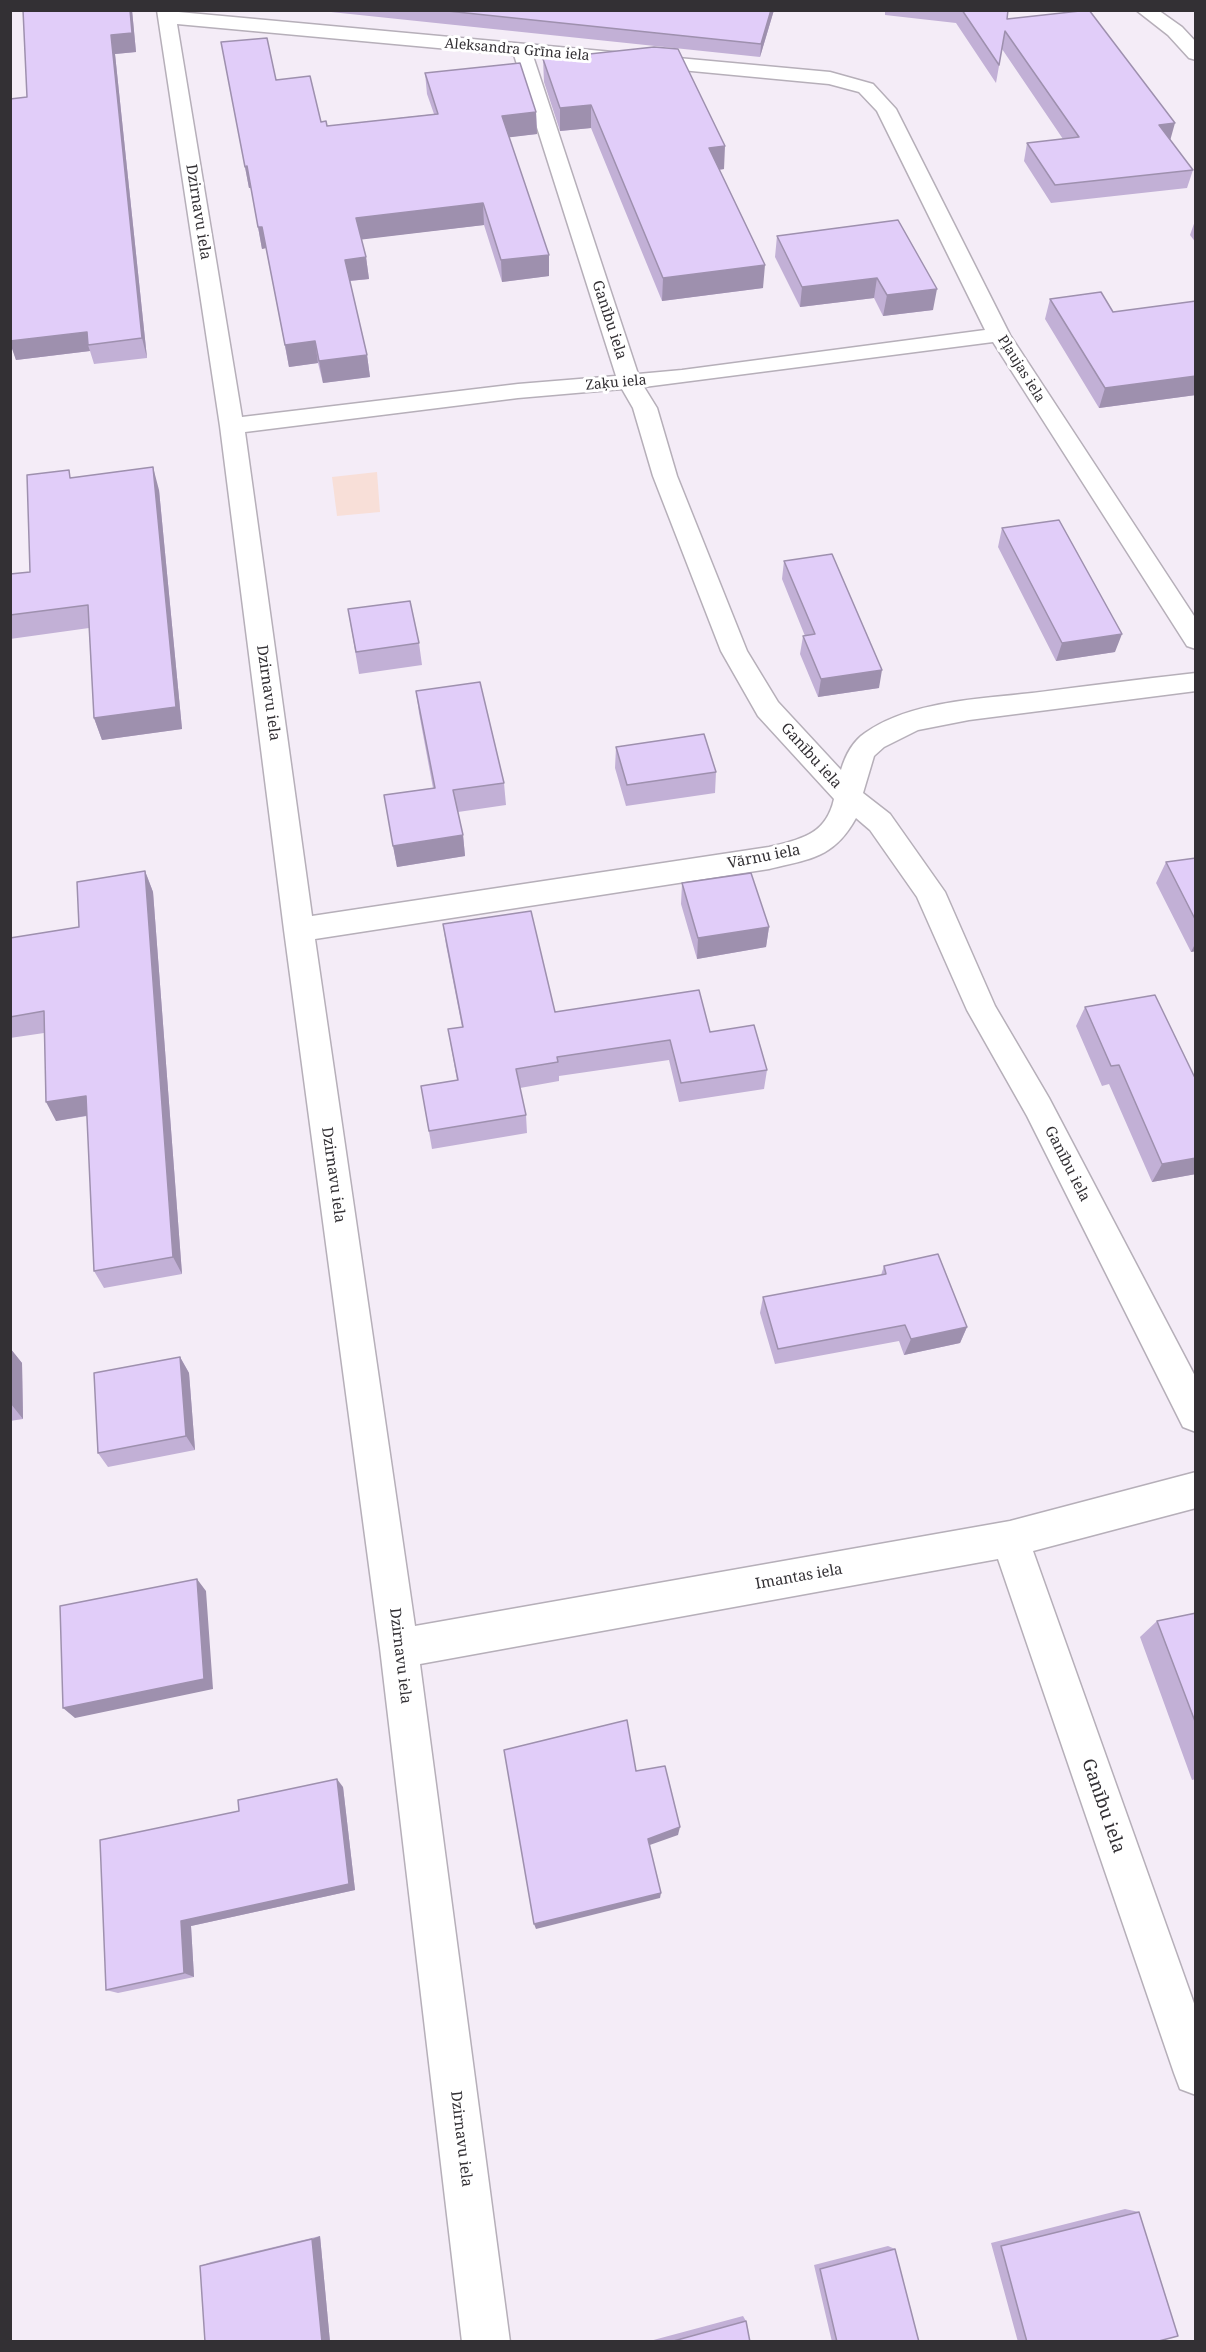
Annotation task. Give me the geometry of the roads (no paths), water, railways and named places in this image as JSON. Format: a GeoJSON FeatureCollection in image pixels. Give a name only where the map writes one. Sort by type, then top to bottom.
{"type":"FeatureCollection","features":[{"type":"Feature","properties":{"kind":"street"},"geometry":{"type":"LineString","coordinates":[[1145,10],[1175,31],[1196,54]]}},
{"type":"Feature","properties":{"kind":"street","name":"Aleksandra Grīna iela"},"geometry":{"type":"LineString","coordinates":[[167,14],[522,51],[830,78],[866,88]]}},
{"type":"Feature","properties":{"kind":"street","name":"Dzirnavu iela"},"geometry":{"type":"LineString","coordinates":[[167,14],[232,426],[299,930],[399,1648],[486,2342]]}},
{"type":"Feature","properties":{"kind":"street","name":"Ganību iela"},"geometry":{"type":"LineString","coordinates":[[522,51],[629,381],[645,408],[665,476],[734,651],[768,709],[848,796],[880,822],[930,892],[982,1010],[1038,1107],[1196,1415]]}},
{"type":"Feature","properties":{"kind":"street","name":"Pļaujas iela"},"geometry":{"type":"LineString","coordinates":[[866,88],[886,109],[999,335],[1196,640]]}},
{"type":"Feature","properties":{"kind":"street","name":"Zaķu iela"},"geometry":{"type":"LineString","coordinates":[[232,426],[518,391],[682,377],[999,335]]}},
{"type":"Feature","properties":{"kind":"street","name":"Vārnu iela"},"geometry":{"type":"LineString","coordinates":[[299,930],[769,858],[808,848],[827,838],[839,824],[857,761],[871,741],[893,729],[968,711],[1196,682]]}},
{"type":"Feature","properties":{"kind":"street","name":"Imantas iela"},"geometry":{"type":"LineString","coordinates":[[399,1648],[1010,1539],[1196,1490]]}},
{"type":"Feature","properties":{"kind":"street","name":"Ganību iela"},"geometry":{"type":"LineString","coordinates":[[1010,1539],[1196,2073]]}}]}
